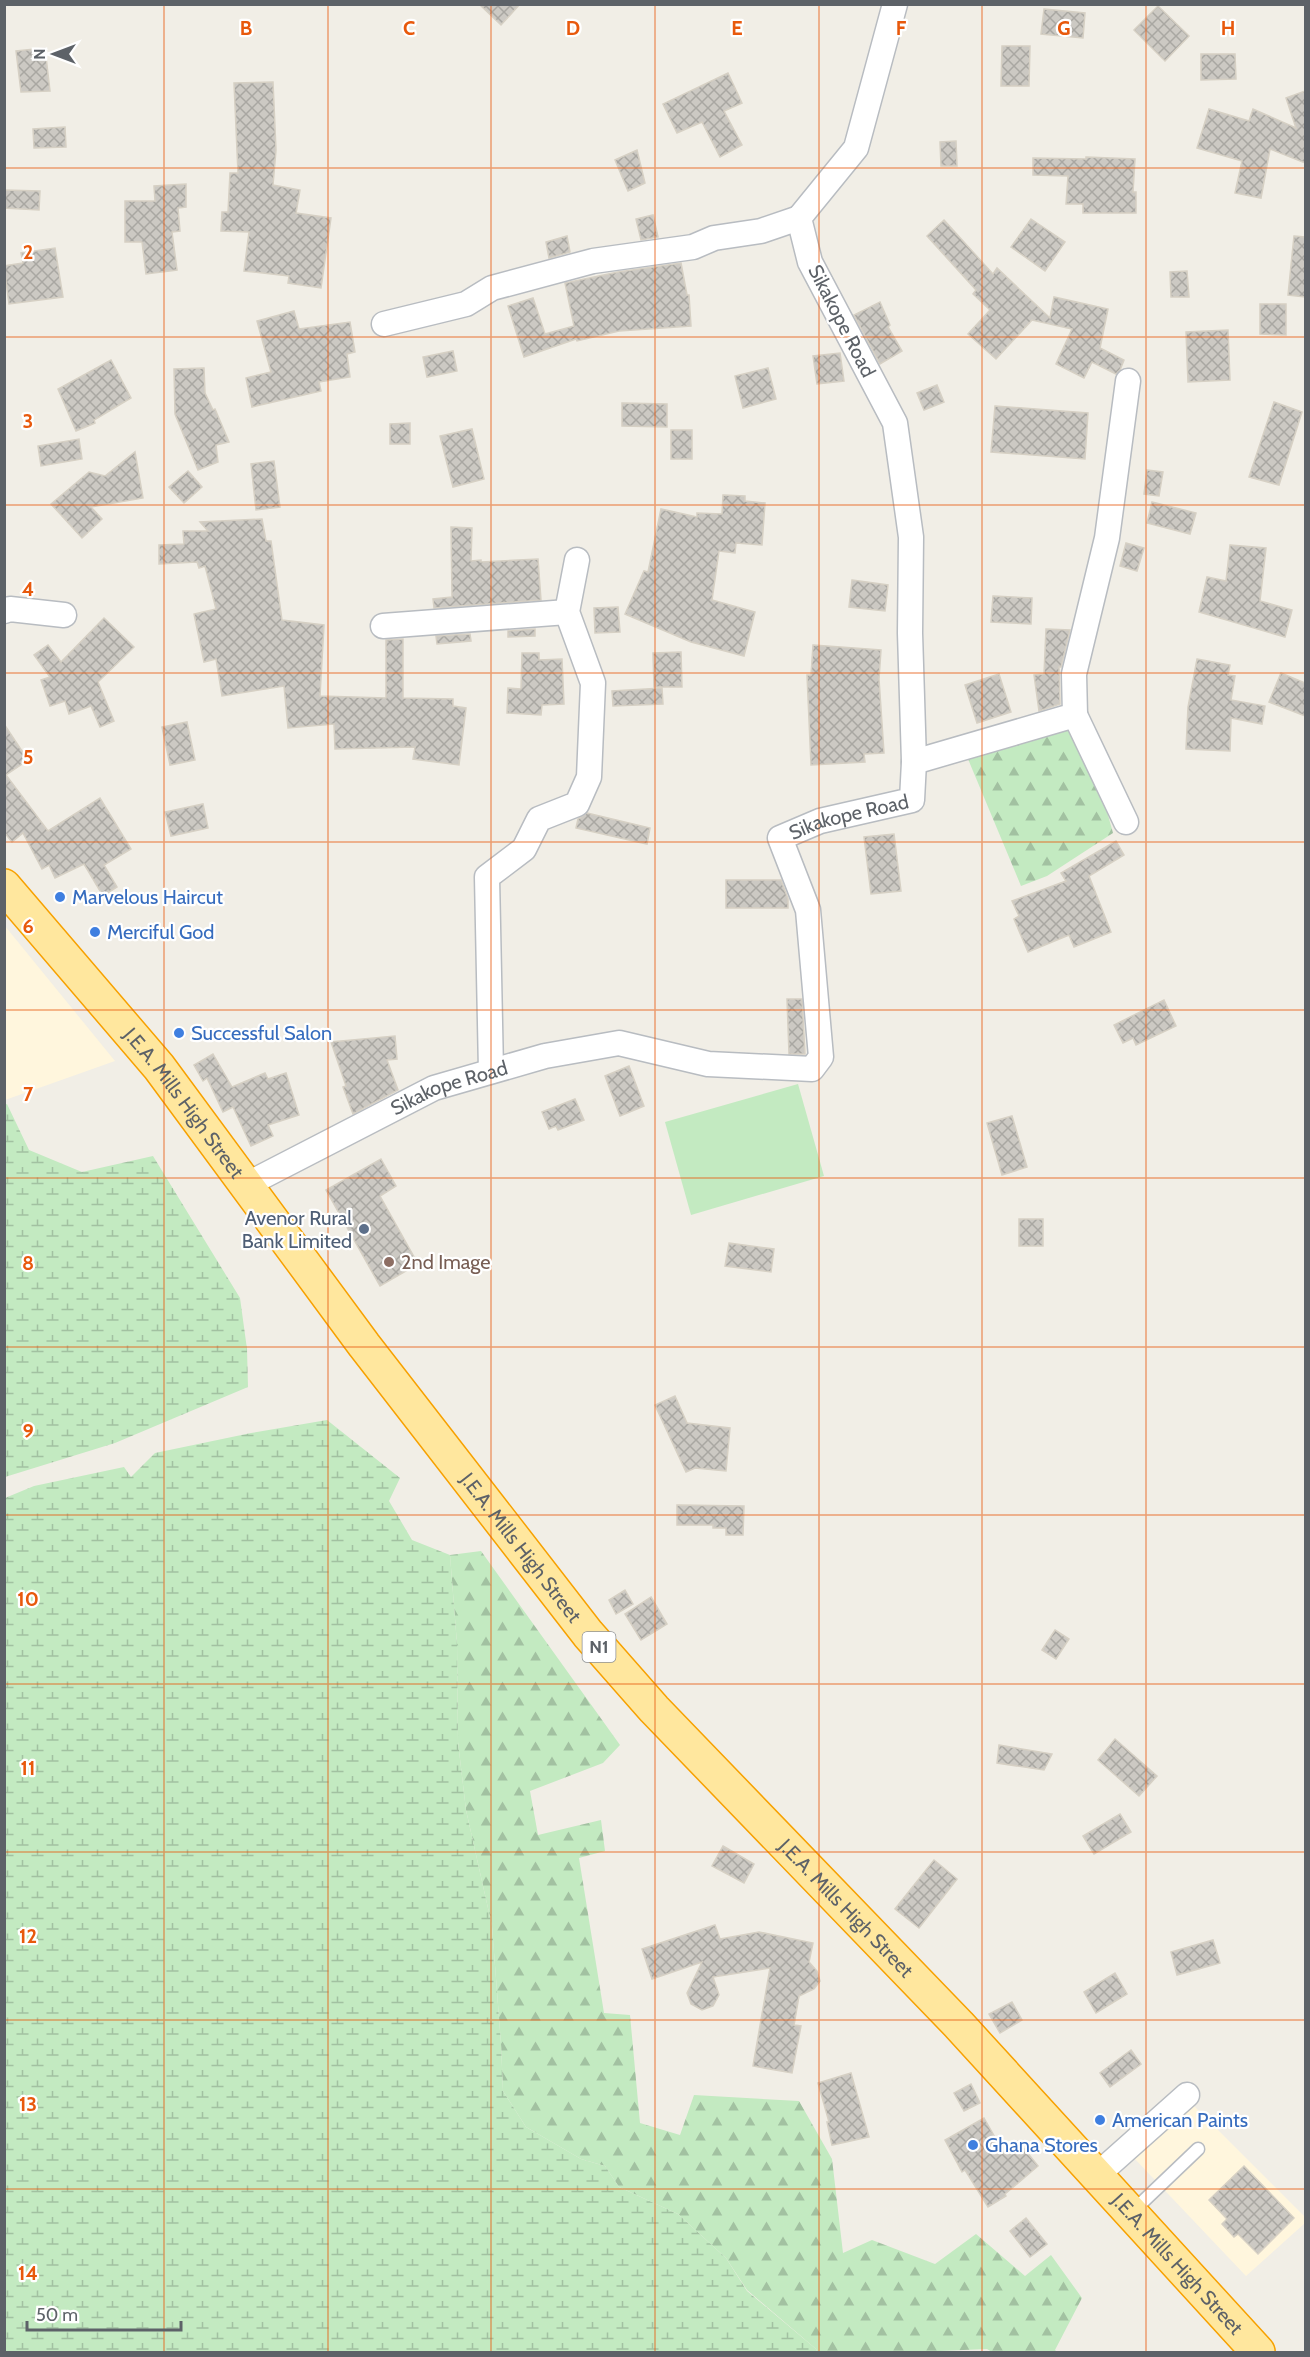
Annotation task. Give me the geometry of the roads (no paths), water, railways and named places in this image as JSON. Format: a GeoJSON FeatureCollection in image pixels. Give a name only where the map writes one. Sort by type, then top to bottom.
{"type":"FeatureCollection","features":[{"type":"Feature","properties":{"kind":"highway","name":"J.E.A. Mills High Street"},"geometry":{"type":"LineString","coordinates":[[4,886],[159,1067],[364,1345],[588,1634],[654,1709],[959,2025],[1258,2352]]}},
{"type":"Feature","properties":{"kind":"street"},"geometry":{"type":"LineString","coordinates":[[384,324],[466,304],[492,288],[582,264],[693,247],[714,238],[761,231],[799,218],[856,148],[895,4]]}},
{"type":"Feature","properties":{"kind":"street","name":"Sikakope Road"},"geometry":{"type":"LineString","coordinates":[[246,1185],[434,1088],[544,1056],[619,1043],[708,1064],[812,1069],[821,1057],[808,910],[780,838],[820,821],[912,800],[914,762],[910,633],[911,537],[895,423],[810,262],[799,218]]}},
{"type":"Feature","properties":{"kind":"street"},"geometry":{"type":"LineString","coordinates":[[1126,822],[1075,714],[1074,674],[1107,538],[1128,381]]}},
{"type":"Feature","properties":{"kind":"street"},"geometry":{"type":"LineString","coordinates":[[491,1071],[487,877],[524,849],[539,819],[577,804],[589,777],[594,683],[567,612],[577,560]]}},
{"type":"Feature","properties":{"kind":"street"},"geometry":{"type":"LineString","coordinates":[[4,611],[10,609],[64,615]]}},
{"type":"Feature","properties":{"kind":"street"},"geometry":{"type":"LineString","coordinates":[[383,626],[567,612]]}},
{"type":"Feature","properties":{"kind":"street"},"geometry":{"type":"LineString","coordinates":[[914,762],[1075,714]]}},
{"type":"Feature","properties":{"kind":"street"},"geometry":{"type":"LineString","coordinates":[[1096,2176],[1187,2095]]}},
{"type":"Feature","properties":{"kind":"lane"},"geometry":{"type":"LineString","coordinates":[[1131,2213],[1198,2149]]}},
{"type":"Feature","properties":{"kind":"place","name":"Marvelous Haircut"},"geometry":{"type":"Point","coordinates":[60,897]}},
{"type":"Feature","properties":{"kind":"place","name":"Merciful God"},"geometry":{"type":"Point","coordinates":[95,932]}},
{"type":"Feature","properties":{"kind":"place","name":"Successful Salon"},"geometry":{"type":"Point","coordinates":[179,1033]}},
{"type":"Feature","properties":{"kind":"place","name":"Avenor Rural Bank Limited"},"geometry":{"type":"Point","coordinates":[364,1229]}},
{"type":"Feature","properties":{"kind":"place","name":"2nd Image"},"geometry":{"type":"Point","coordinates":[389,1262]}},
{"type":"Feature","properties":{"kind":"place","name":"American Paints"},"geometry":{"type":"Point","coordinates":[1100,2120]}},
{"type":"Feature","properties":{"kind":"place","name":"Ghana Stores"},"geometry":{"type":"Point","coordinates":[973,2145]}}]}
